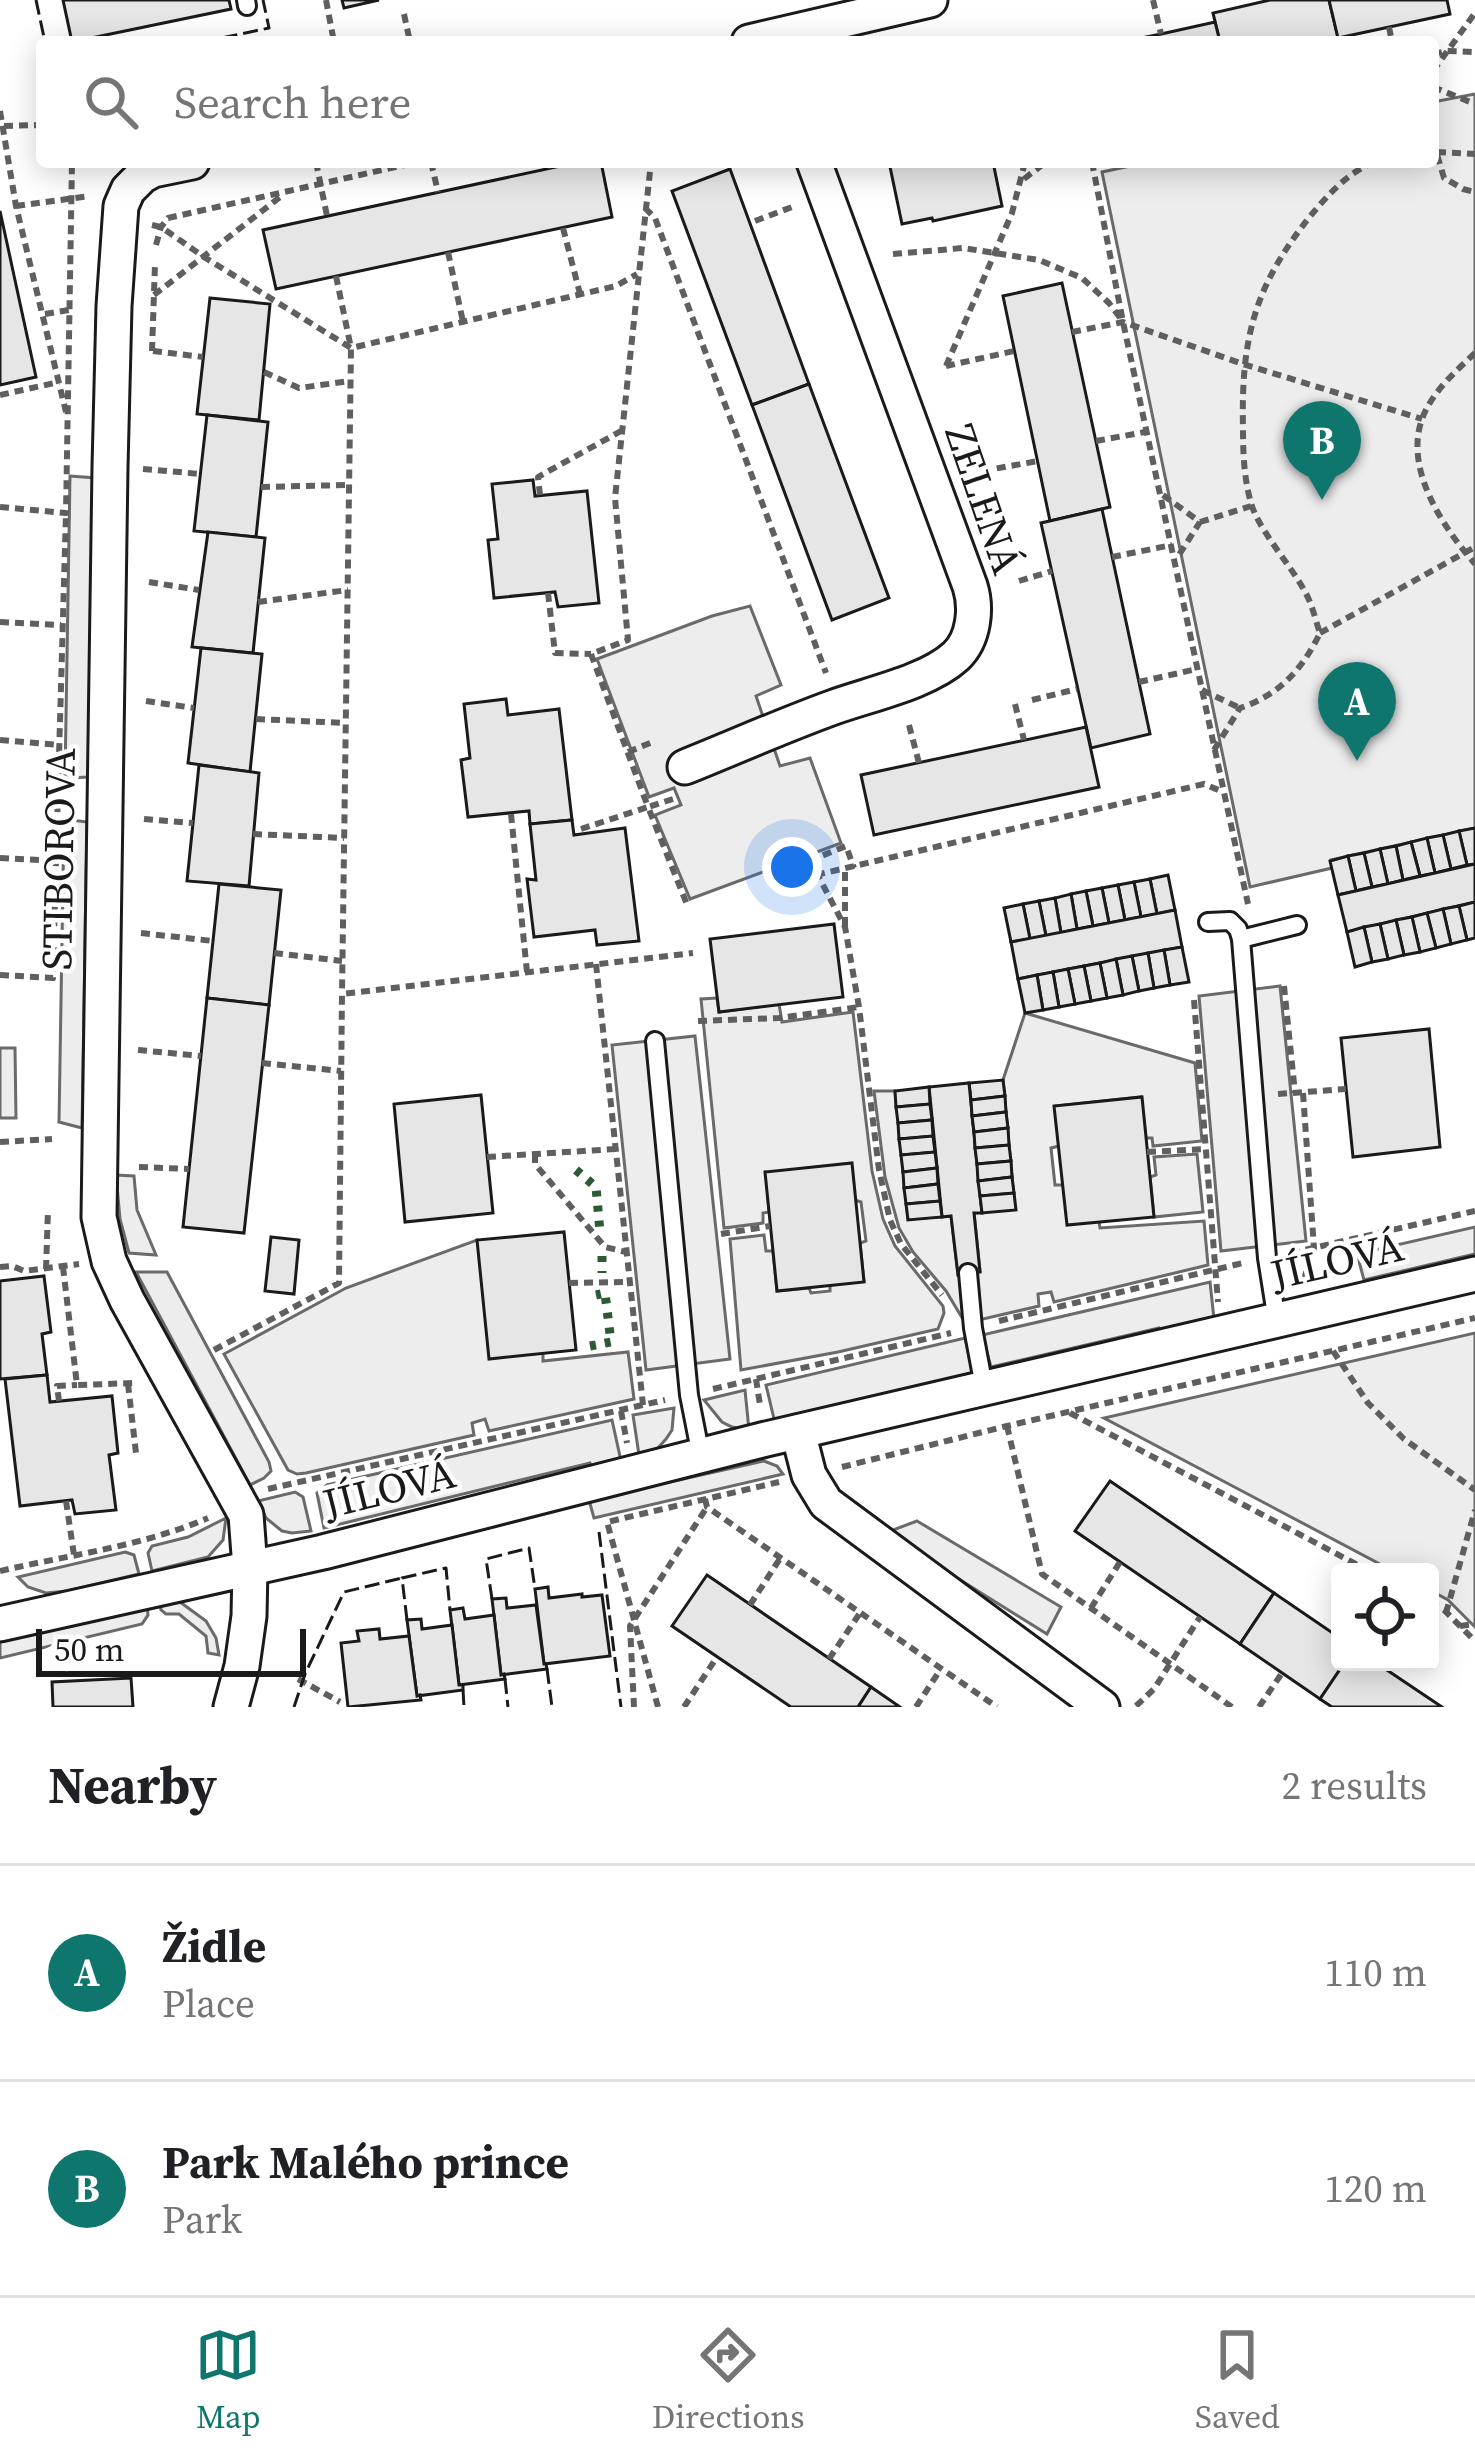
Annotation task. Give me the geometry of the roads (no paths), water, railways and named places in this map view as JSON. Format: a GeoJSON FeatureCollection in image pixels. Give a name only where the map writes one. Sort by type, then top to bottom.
{"type":"FeatureCollection","features":[{"type":"Feature","properties":{"kind":"street"},"geometry":{"type":"LineString","coordinates":[[780,36],[930,0]]}},
{"type":"Feature","properties":{"kind":"street","name":"STIBOROVA"},"geometry":{"type":"LineString","coordinates":[[163,168],[134,182],[123,198],[114,306],[99,1203],[102,1241],[128,1300],[240,1502],[249,1533],[248,1630],[231,1707]]}},
{"type":"Feature","properties":{"kind":"street","name":"ZELENÁ"},"geometry":{"type":"LineString","coordinates":[[682,782],[829,709],[928,673],[960,652],[971,627],[970,586],[816,168]]}},
{"type":"Feature","properties":{"kind":"street","name":"JÍLOVÁ"},"geometry":{"type":"LineString","coordinates":[[0,1624],[323,1552],[984,1387],[1475,1274]]}},
{"type":"Feature","properties":{"kind":"street"},"geometry":{"type":"LineString","coordinates":[[799,1432],[809,1475],[826,1503],[1102,1707]]}},
{"type":"Feature","properties":{"kind":"lane"},"geometry":{"type":"LineString","coordinates":[[1208,922],[1230,921],[1241,939],[1267,1258],[1277,1321]]}},
{"type":"Feature","properties":{"kind":"lane"},"geometry":{"type":"LineString","coordinates":[[1241,939],[1297,925]]}},
{"type":"Feature","properties":{"kind":"lane"},"geometry":{"type":"LineString","coordinates":[[655,1041],[689,1395],[701,1456]]}},
{"type":"Feature","properties":{"kind":"lane"},"geometry":{"type":"LineString","coordinates":[[968,1274],[984,1387]]}},
{"type":"Feature","properties":{"kind":"place","name":"Park Malého prince"},"geometry":{"type":"Point","coordinates":[1322,500]}},
{"type":"Feature","properties":{"kind":"place","name":"Židle"},"geometry":{"type":"Point","coordinates":[1357,761]}}]}
